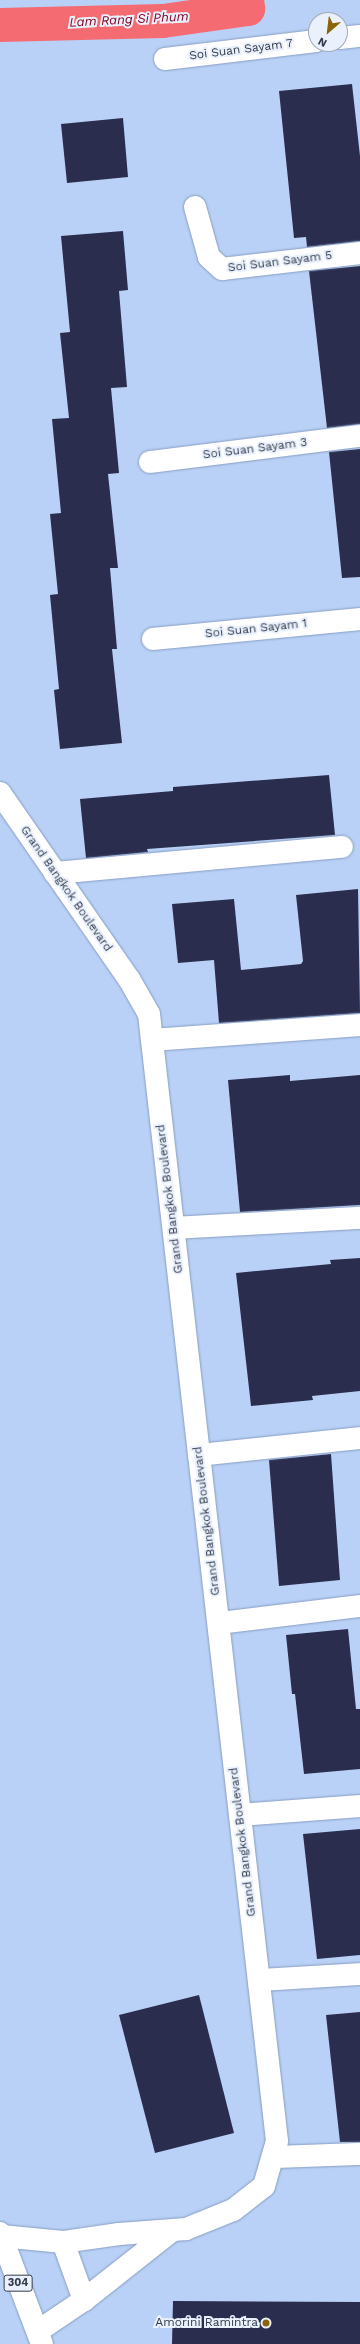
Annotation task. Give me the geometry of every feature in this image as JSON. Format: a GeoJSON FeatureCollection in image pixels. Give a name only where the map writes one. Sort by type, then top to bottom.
{"type":"FeatureCollection","features":[{"type":"Feature","properties":{"kind":"main road"},"geometry":{"type":"LineString","coordinates":[[348,37],[360,36]]}},
{"type":"Feature","properties":{"kind":"main road","name":"Soi Suan Sayam 7"},"geometry":{"type":"LineString","coordinates":[[165,59],[308,42]]}},
{"type":"Feature","properties":{"kind":"main road","name":"Soi Suan Sayam 5"},"geometry":{"type":"LineString","coordinates":[[195,207],[209,257],[222,269],[360,253]]}},
{"type":"Feature","properties":{"kind":"main road","name":"Soi Suan Sayam 3"},"geometry":{"type":"LineString","coordinates":[[150,462],[360,436]]}},
{"type":"Feature","properties":{"kind":"main road","name":"Soi Suan Sayam 1"},"geometry":{"type":"LineString","coordinates":[[153,639],[360,619]]}},
{"type":"Feature","properties":{"kind":"main road","name":"Grand Bangkok Boulevard"},"geometry":{"type":"LineString","coordinates":[[0,793],[130,979],[149,1014],[278,2141],[264,2186],[233,2210],[186,2229],[170,2232],[119,2234],[64,2242],[1,2235]]}},
{"type":"Feature","properties":{"kind":"main road"},"geometry":{"type":"LineString","coordinates":[[55,873],[342,847]]}},
{"type":"Feature","properties":{"kind":"main road"},"geometry":{"type":"LineString","coordinates":[[152,1040],[360,1025]]}},
{"type":"Feature","properties":{"kind":"main road"},"geometry":{"type":"LineString","coordinates":[[174,1228],[360,1218]]}},
{"type":"Feature","properties":{"kind":"main road"},"geometry":{"type":"LineString","coordinates":[[199,1454],[360,1438]]}},
{"type":"Feature","properties":{"kind":"main road"},"geometry":{"type":"LineString","coordinates":[[219,1623],[360,1606]]}},
{"type":"Feature","properties":{"kind":"main road"},"geometry":{"type":"LineString","coordinates":[[240,1815],[360,1806]]}},
{"type":"Feature","properties":{"kind":"main road"},"geometry":{"type":"LineString","coordinates":[[259,1980],[360,1974]]}},
{"type":"Feature","properties":{"kind":"main road"},"geometry":{"type":"LineString","coordinates":[[273,2157],[360,2154]]}},
{"type":"Feature","properties":{"kind":"main road","name":"Grand Bangkok Boulevard"},"geometry":{"type":"LineString","coordinates":[[40,2338],[84,2300],[170,2232]]}},
{"type":"Feature","properties":{"kind":"main road","name":"304"},"geometry":{"type":"LineString","coordinates":[[1,2235],[40,2338]]}},
{"type":"Feature","properties":{"kind":"main road"},"geometry":{"type":"LineString","coordinates":[[64,2242],[84,2300]]}},
{"type":"Feature","properties":{"kind":"building"},"geometry":{"type":"Polygon","coordinates":[[[352,84],[360,156],[360,241],[307,247],[306,237],[294,238],[279,91],[352,84]]]}},
{"type":"Feature","properties":{"kind":"building"},"geometry":{"type":"Polygon","coordinates":[[[123,118],[128,177],[67,183],[61,124],[123,118]]]}},
{"type":"Feature","properties":{"kind":"building"},"geometry":{"type":"Polygon","coordinates":[[[123,231],[128,290],[119,291],[127,387],[111,388],[119,473],[108,474],[118,568],[110,568],[117,649],[112,649],[122,743],[60,749],[54,690],[59,689],[50,595],[58,594],[50,514],[61,513],[52,419],[69,418],[60,333],[70,332],[61,236],[123,231]]]}},
{"type":"Feature","properties":{"kind":"building"},"geometry":{"type":"Polygon","coordinates":[[[360,266],[360,424],[327,428],[309,271],[360,266]]]}},
{"type":"Feature","properties":{"kind":"building"},"geometry":{"type":"Polygon","coordinates":[[[360,449],[360,577],[342,578],[329,452],[360,449]]]}},
{"type":"Feature","properties":{"kind":"building"},"geometry":{"type":"Polygon","coordinates":[[[329,775],[335,835],[147,849],[148,852],[86,858],[80,799],[173,791],[173,787],[329,775]]]}},
{"type":"Feature","properties":{"kind":"building"},"geometry":{"type":"Polygon","coordinates":[[[358,889],[360,1013],[219,1023],[214,960],[178,963],[172,904],[234,899],[241,970],[301,964],[303,961],[296,895],[358,889]]]}},
{"type":"Feature","properties":{"kind":"building"},"geometry":{"type":"Polygon","coordinates":[[[290,1075],[290,1081],[360,1075],[360,1205],[240,1212],[228,1080],[290,1075]]]}},
{"type":"Feature","properties":{"kind":"building"},"geometry":{"type":"Polygon","coordinates":[[[360,1258],[360,1391],[312,1396],[313,1400],[251,1406],[236,1273],[331,1264],[330,1260],[360,1258]]]}},
{"type":"Feature","properties":{"kind":"building"},"geometry":{"type":"Polygon","coordinates":[[[331,1454],[340,1580],[279,1586],[269,1460],[331,1454]]]}},
{"type":"Feature","properties":{"kind":"building"},"geometry":{"type":"Polygon","coordinates":[[[348,1629],[356,1709],[360,1709],[360,1769],[304,1774],[295,1694],[292,1694],[286,1635],[348,1629]]]}},
{"type":"Feature","properties":{"kind":"building"},"geometry":{"type":"Polygon","coordinates":[[[360,1829],[360,1955],[317,1959],[303,1834],[360,1829]]]}},
{"type":"Feature","properties":{"kind":"building"},"geometry":{"type":"Polygon","coordinates":[[[199,1995],[234,2133],[155,2153],[119,2015],[199,1995]]]}},
{"type":"Feature","properties":{"kind":"building"},"geometry":{"type":"Polygon","coordinates":[[[360,2012],[360,2142],[340,2142],[326,2015],[360,2012]]]}},
{"type":"Feature","properties":{"kind":"building","name":"Amorini Ramintra"},"geometry":{"type":"Polygon","coordinates":[[[173,2301],[360,2302],[360,2344],[172,2344],[173,2301]]]}},
{"type":"Feature","properties":{"kind":"waterway","name":"Lam Rang Si Phum"},"geometry":{"type":"LineString","coordinates":[[0,25],[163,21],[248,9],[247,0]]}},
{"type":"Feature","properties":{"kind":"place","name":"Amorini Ramintra"},"geometry":{"type":"Point","coordinates":[266,2323]}}]}
